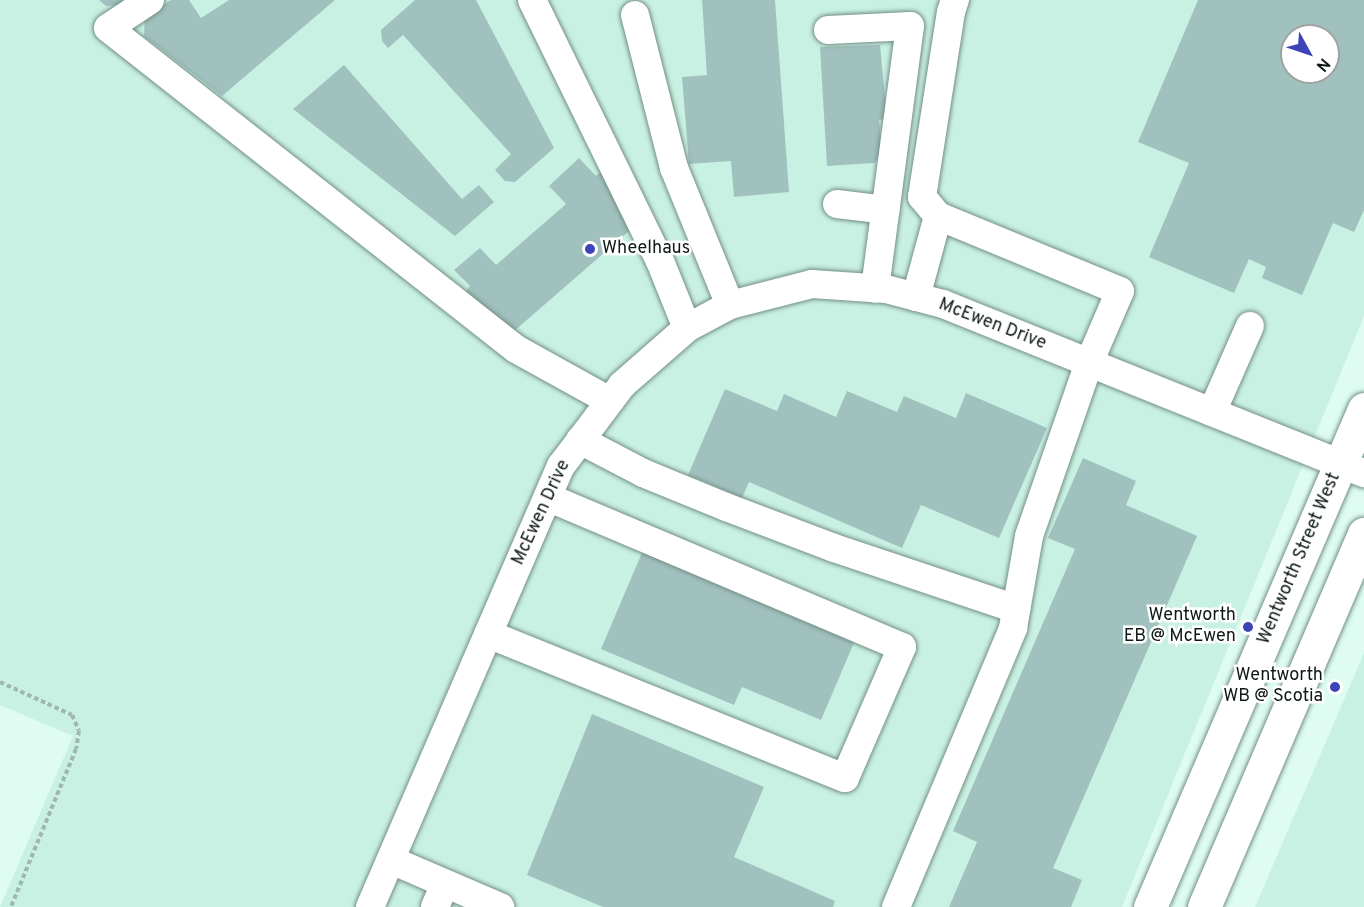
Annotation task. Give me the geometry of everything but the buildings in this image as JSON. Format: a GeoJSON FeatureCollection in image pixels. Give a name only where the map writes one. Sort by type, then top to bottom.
{"type":"FeatureCollection","features":[{"type":"Feature","properties":{"kind":"main road","name":"Wentworth Street West"},"geometry":{"type":"LineString","coordinates":[[1150,907],[1353,468],[1364,409]]}},
{"type":"Feature","properties":{"kind":"main road"},"geometry":{"type":"LineString","coordinates":[[1204,907],[1364,534]]}},
{"type":"Feature","properties":{"kind":"street"},"geometry":{"type":"LineString","coordinates":[[150,0],[108,28],[516,349],[610,401]]}},
{"type":"Feature","properties":{"kind":"street"},"geometry":{"type":"LineString","coordinates":[[532,0],[660,261],[687,328]]}},
{"type":"Feature","properties":{"kind":"street"},"geometry":{"type":"LineString","coordinates":[[896,907],[1013,628],[1029,536],[1089,363],[1120,291],[939,216],[922,197],[951,12],[955,0]]}},
{"type":"Feature","properties":{"kind":"street"},"geometry":{"type":"LineString","coordinates":[[635,15],[674,168],[730,305]]}},
{"type":"Feature","properties":{"kind":"street"},"geometry":{"type":"LineString","coordinates":[[828,30],[910,26],[876,289]]}},
{"type":"Feature","properties":{"kind":"street"},"geometry":{"type":"LineString","coordinates":[[837,204],[886,210]]}},
{"type":"Feature","properties":{"kind":"street"},"geometry":{"type":"LineString","coordinates":[[916,297],[939,216]]}},
{"type":"Feature","properties":{"kind":"street","name":"McEwen Drive"},"geometry":{"type":"LineString","coordinates":[[370,907],[561,466],[622,385],[687,328],[730,305],[812,284],[876,289],[943,304],[1353,468]]}},
{"type":"Feature","properties":{"kind":"street"},"geometry":{"type":"LineString","coordinates":[[1212,412],[1250,327]]}},
{"type":"Feature","properties":{"kind":"street"},"geometry":{"type":"LineString","coordinates":[[580,440],[643,473],[726,507],[834,548],[1016,609]]}},
{"type":"Feature","properties":{"kind":"street"},"geometry":{"type":"LineString","coordinates":[[488,634],[845,778],[902,647],[547,497]]}},
{"type":"Feature","properties":{"kind":"street"},"geometry":{"type":"LineString","coordinates":[[391,860],[440,895],[500,907]]}},
{"type":"Feature","properties":{"kind":"path"},"geometry":{"type":"LineString","coordinates":[[0,682],[72,715],[79,731],[76,749],[11,907]]}},
{"type":"Feature","properties":{"kind":"shaded area"},"geometry":{"type":"Polygon","coordinates":[[[0,0],[1364,0],[1364,316],[1122,907],[0,907],[73,736],[0,705],[0,0]]]}},
{"type":"Feature","properties":{"kind":"shaded area"},"geometry":{"type":"Polygon","coordinates":[[[1364,653],[1364,907],[1255,907],[1364,653]]]}},
{"type":"Feature","properties":{"kind":"place","name":"Wheelhaus"},"geometry":{"type":"Point","coordinates":[590,249]}},
{"type":"Feature","properties":{"kind":"place","name":"Wentworth EB @ McEwen"},"geometry":{"type":"Point","coordinates":[1248,627]}},
{"type":"Feature","properties":{"kind":"place","name":"Wentworth WB @ Scotia"},"geometry":{"type":"Point","coordinates":[1335,687]}}]}
